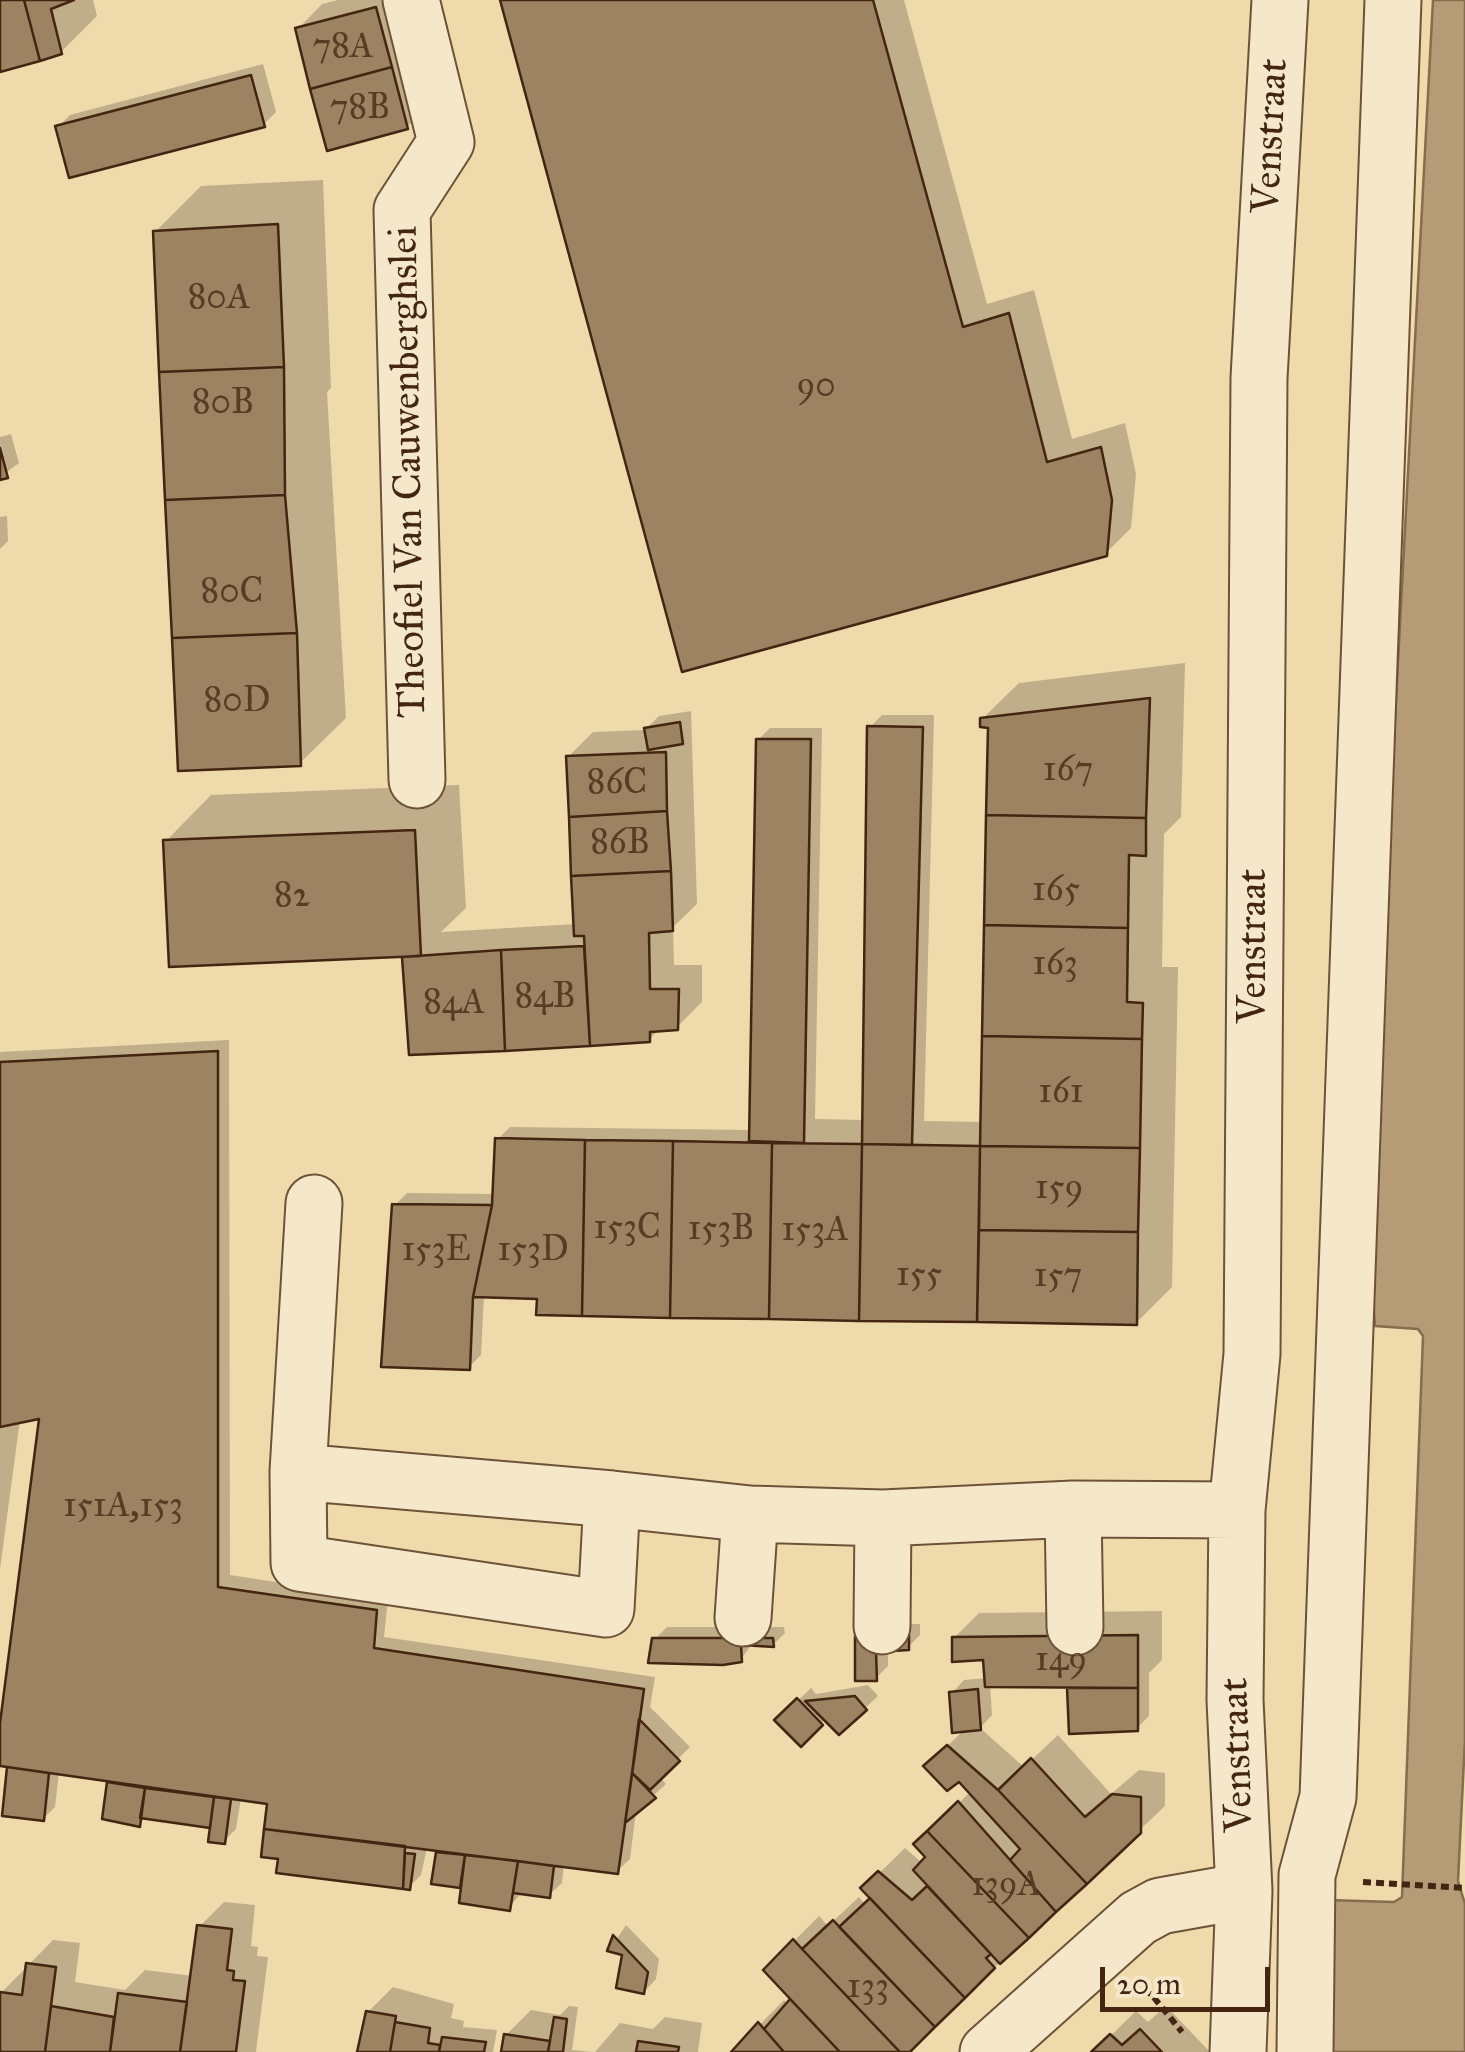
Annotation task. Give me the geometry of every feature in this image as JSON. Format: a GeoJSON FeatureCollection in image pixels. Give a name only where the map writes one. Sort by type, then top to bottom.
{"type":"FeatureCollection","features":[{"type":"Feature","properties":{"kind":"street","name":"Theofiel Van Cauwenberghslei"},"geometry":{"type":"LineString","coordinates":[[411,0],[446,142],[402,210],[417,780]]}},
{"type":"Feature","properties":{"kind":"street","name":"Venstraat"},"geometry":{"type":"LineString","coordinates":[[1212,2045],[1244,1891],[1235,1700],[1237,1510],[1252,1354],[1258,378],[1280,0]]}},
{"type":"Feature","properties":{"kind":"street"},"geometry":{"type":"LineString","coordinates":[[1305,2052],[1307,1875],[1328,1796],[1393,0]]}},
{"type":"Feature","properties":{"kind":"street"},"geometry":{"type":"LineString","coordinates":[[314,1203],[298,1472],[299,1563],[606,1608],[612,1499]]}},
{"type":"Feature","properties":{"kind":"street"},"geometry":{"type":"LineString","coordinates":[[298,1472],[750,1514],[882,1518],[1072,1509],[1237,1510]]}},
{"type":"Feature","properties":{"kind":"street"},"geometry":{"type":"LineString","coordinates":[[1072,1509],[1075,1627]]}},
{"type":"Feature","properties":{"kind":"street"},"geometry":{"type":"LineString","coordinates":[[743,1618],[750,1514]]}},
{"type":"Feature","properties":{"kind":"street"},"geometry":{"type":"LineString","coordinates":[[882,1518],[882,1626]]}},
{"type":"Feature","properties":{"kind":"street","name":"Venstraat"},"geometry":{"type":"LineString","coordinates":[[988,2052],[1075,1970],[1160,1906],[1244,1891]]}},
{"type":"Feature","properties":{"kind":"path"},"geometry":{"type":"LineString","coordinates":[[1378,1883],[1465,1888]]}},
{"type":"Feature","properties":{"kind":"path"},"geometry":{"type":"LineString","coordinates":[[1075,1970],[1150,1994],[1212,2045]]}},
{"type":"Feature","properties":{"kind":"shaded area"},"geometry":{"type":"Polygon","coordinates":[[[1433,0],[1465,0],[1465,1739],[1458,1881],[1465,1904],[1465,2052],[1323,2052],[1327,1900],[1394,1902],[1402,1897],[1423,1336],[1418,1329],[1375,1326],[1368,1229],[1433,0]]]}},
{"type":"Feature","properties":{"kind":"building"},"geometry":{"type":"Polygon","coordinates":[[[0,0],[24,0],[40,61],[0,72],[0,0]]]}},
{"type":"Feature","properties":{"kind":"building"},"geometry":{"type":"Polygon","coordinates":[[[24,0],[74,0],[51,9],[62,54],[40,61],[24,0]]]}},
{"type":"Feature","properties":{"kind":"building"},"geometry":{"type":"Polygon","coordinates":[[[500,0],[873,0],[963,327],[1009,313],[1047,462],[1101,447],[1112,500],[1107,556],[682,672],[500,0]]]}},
{"type":"Feature","properties":{"kind":"building"},"geometry":{"type":"Polygon","coordinates":[[[376,7],[392,67],[310,89],[295,28],[376,7]]]}},
{"type":"Feature","properties":{"kind":"building"},"geometry":{"type":"Polygon","coordinates":[[[392,67],[408,129],[327,151],[310,89],[392,67]]]}},
{"type":"Feature","properties":{"kind":"building"},"geometry":{"type":"Polygon","coordinates":[[[251,75],[265,127],[69,178],[55,126],[251,75]]]}},
{"type":"Feature","properties":{"kind":"building"},"geometry":{"type":"Polygon","coordinates":[[[278,224],[284,367],[159,372],[153,231],[278,224]]]}},
{"type":"Feature","properties":{"kind":"building"},"geometry":{"type":"Polygon","coordinates":[[[284,367],[285,495],[165,500],[159,372],[284,367]]]}},
{"type":"Feature","properties":{"kind":"building"},"geometry":{"type":"Polygon","coordinates":[[[0,448],[8,478],[0,480],[0,448]]]}},
{"type":"Feature","properties":{"kind":"building"},"geometry":{"type":"Polygon","coordinates":[[[285,495],[297,633],[172,638],[165,500],[285,495]]]}},
{"type":"Feature","properties":{"kind":"building"},"geometry":{"type":"Polygon","coordinates":[[[297,633],[301,766],[178,771],[172,638],[297,633]]]}},
{"type":"Feature","properties":{"kind":"building"},"geometry":{"type":"Polygon","coordinates":[[[1150,698],[1146,818],[986,815],[988,728],[980,727],[980,718],[1150,698]]]}},
{"type":"Feature","properties":{"kind":"building"},"geometry":{"type":"Polygon","coordinates":[[[680,722],[683,744],[648,750],[644,728],[680,722]]]}},
{"type":"Feature","properties":{"kind":"building"},"geometry":{"type":"Polygon","coordinates":[[[867,726],[923,727],[912,1145],[862,1144],[867,726]]]}},
{"type":"Feature","properties":{"kind":"building"},"geometry":{"type":"Polygon","coordinates":[[[756,739],[811,739],[804,1143],[749,1141],[756,739]]]}},
{"type":"Feature","properties":{"kind":"building"},"geometry":{"type":"Polygon","coordinates":[[[666,752],[667,811],[569,817],[566,756],[666,752]]]}},
{"type":"Feature","properties":{"kind":"building"},"geometry":{"type":"Polygon","coordinates":[[[667,811],[671,871],[571,876],[569,817],[667,811]]]}},
{"type":"Feature","properties":{"kind":"building"},"geometry":{"type":"Polygon","coordinates":[[[986,815],[1146,818],[1146,856],[1129,855],[1128,928],[984,925],[986,815]]]}},
{"type":"Feature","properties":{"kind":"building"},"geometry":{"type":"Polygon","coordinates":[[[415,830],[421,956],[169,967],[163,840],[415,830]]]}},
{"type":"Feature","properties":{"kind":"building"},"geometry":{"type":"Polygon","coordinates":[[[671,871],[673,931],[649,933],[650,989],[679,989],[678,1030],[650,1032],[650,1042],[590,1046],[584,936],[574,936],[571,876],[671,871]]]}},
{"type":"Feature","properties":{"kind":"building"},"geometry":{"type":"Polygon","coordinates":[[[984,925],[1128,928],[1127,1002],[1143,1003],[1142,1039],[982,1036],[984,925]]]}},
{"type":"Feature","properties":{"kind":"building"},"geometry":{"type":"Polygon","coordinates":[[[584,946],[590,1046],[505,1051],[501,950],[584,946]]]}},
{"type":"Feature","properties":{"kind":"building"},"geometry":{"type":"Polygon","coordinates":[[[501,950],[505,1051],[409,1055],[402,957],[501,950]]]}},
{"type":"Feature","properties":{"kind":"building"},"geometry":{"type":"Polygon","coordinates":[[[982,1036],[1142,1039],[1140,1148],[980,1146],[982,1036]]]}},
{"type":"Feature","properties":{"kind":"building"},"geometry":{"type":"Polygon","coordinates":[[[218,1051],[218,1587],[377,1610],[374,1648],[644,1689],[618,1874],[264,1829],[267,1804],[0,1766],[0,1723],[39,1419],[0,1427],[0,1062],[218,1051]]]}},
{"type":"Feature","properties":{"kind":"building"},"geometry":{"type":"Polygon","coordinates":[[[495,1138],[585,1140],[582,1316],[536,1315],[537,1299],[473,1297],[492,1205],[495,1138]]]}},
{"type":"Feature","properties":{"kind":"building"},"geometry":{"type":"Polygon","coordinates":[[[585,1140],[673,1141],[670,1318],[582,1316],[585,1140]]]}},
{"type":"Feature","properties":{"kind":"building"},"geometry":{"type":"Polygon","coordinates":[[[673,1141],[772,1143],[769,1319],[670,1318],[673,1141]]]}},
{"type":"Feature","properties":{"kind":"building"},"geometry":{"type":"Polygon","coordinates":[[[772,1143],[862,1144],[859,1321],[769,1319],[772,1143]]]}},
{"type":"Feature","properties":{"kind":"building"},"geometry":{"type":"Polygon","coordinates":[[[862,1144],[980,1146],[977,1322],[859,1321],[862,1144]]]}},
{"type":"Feature","properties":{"kind":"building"},"geometry":{"type":"Polygon","coordinates":[[[980,1146],[1140,1148],[1138,1232],[979,1230],[980,1146]]]}},
{"type":"Feature","properties":{"kind":"building"},"geometry":{"type":"Polygon","coordinates":[[[392,1204],[492,1205],[473,1297],[470,1370],[381,1367],[392,1204]]]}},
{"type":"Feature","properties":{"kind":"building"},"geometry":{"type":"Polygon","coordinates":[[[979,1230],[1138,1232],[1137,1325],[977,1322],[979,1230]]]}},
{"type":"Feature","properties":{"kind":"building"},"geometry":{"type":"Polygon","coordinates":[[[909,1635],[909,1650],[876,1652],[877,1681],[855,1681],[855,1636],[909,1635]]]}},
{"type":"Feature","properties":{"kind":"building"},"geometry":{"type":"Polygon","coordinates":[[[1138,1635],[1138,1688],[985,1687],[983,1660],[952,1662],[952,1637],[1138,1635]]]}},
{"type":"Feature","properties":{"kind":"building"},"geometry":{"type":"Polygon","coordinates":[[[652,1638],[773,1638],[774,1647],[741,1645],[742,1662],[723,1665],[648,1663],[652,1638]]]}},
{"type":"Feature","properties":{"kind":"building"},"geometry":{"type":"Polygon","coordinates":[[[1067,1688],[1138,1688],[1138,1731],[1069,1734],[1067,1688]]]}},
{"type":"Feature","properties":{"kind":"building"},"geometry":{"type":"Polygon","coordinates":[[[978,1689],[981,1730],[952,1733],[949,1692],[978,1689]]]}},
{"type":"Feature","properties":{"kind":"building"},"geometry":{"type":"Polygon","coordinates":[[[855,1696],[867,1710],[839,1735],[805,1701],[855,1696]]]}},
{"type":"Feature","properties":{"kind":"building"},"geometry":{"type":"Polygon","coordinates":[[[797,1698],[823,1725],[801,1747],[774,1720],[797,1698]]]}},
{"type":"Feature","properties":{"kind":"building"},"geometry":{"type":"Polygon","coordinates":[[[639,1719],[680,1761],[650,1790],[632,1773],[639,1719]]]}},
{"type":"Feature","properties":{"kind":"building"},"geometry":{"type":"Polygon","coordinates":[[[947,1745],[998,1790],[1087,1884],[1056,1912],[1010,1860],[1020,1849],[959,1782],[947,1791],[923,1766],[947,1745]]]}},
{"type":"Feature","properties":{"kind":"building"},"geometry":{"type":"Polygon","coordinates":[[[1031,1758],[1085,1817],[1112,1794],[1141,1797],[1141,1833],[1087,1884],[998,1790],[1031,1758]]]}},
{"type":"Feature","properties":{"kind":"building"},"geometry":{"type":"Polygon","coordinates":[[[7,1767],[49,1773],[44,1821],[2,1816],[7,1767]]]}},
{"type":"Feature","properties":{"kind":"building"},"geometry":{"type":"Polygon","coordinates":[[[632,1773],[656,1798],[625,1823],[632,1773]]]}},
{"type":"Feature","properties":{"kind":"building"},"geometry":{"type":"Polygon","coordinates":[[[107,1782],[145,1788],[140,1827],[102,1819],[107,1782]]]}},
{"type":"Feature","properties":{"kind":"building"},"geometry":{"type":"Polygon","coordinates":[[[145,1788],[214,1797],[210,1828],[140,1818],[145,1788]]]}},
{"type":"Feature","properties":{"kind":"building"},"geometry":{"type":"Polygon","coordinates":[[[214,1797],[231,1799],[225,1844],[208,1842],[214,1797]]]}},
{"type":"Feature","properties":{"kind":"building"},"geometry":{"type":"Polygon","coordinates":[[[958,1801],[1056,1912],[1029,1938],[927,1831],[958,1801]]]}},
{"type":"Feature","properties":{"kind":"building"},"geometry":{"type":"Polygon","coordinates":[[[264,1829],[405,1846],[403,1889],[276,1873],[278,1859],[261,1857],[264,1829]]]}},
{"type":"Feature","properties":{"kind":"building"},"geometry":{"type":"Polygon","coordinates":[[[927,1831],[1029,1938],[1000,1964],[913,1870],[925,1857],[913,1844],[927,1831]]]}},
{"type":"Feature","properties":{"kind":"building"},"geometry":{"type":"Polygon","coordinates":[[[436,1852],[465,1855],[460,1888],[431,1884],[436,1852]]]}},
{"type":"Feature","properties":{"kind":"building"},"geometry":{"type":"Polygon","coordinates":[[[405,1853],[415,1854],[410,1890],[403,1889],[405,1853]]]}},
{"type":"Feature","properties":{"kind":"building"},"geometry":{"type":"Polygon","coordinates":[[[465,1855],[518,1861],[510,1911],[459,1903],[465,1855]]]}},
{"type":"Feature","properties":{"kind":"building"},"geometry":{"type":"Polygon","coordinates":[[[518,1861],[554,1866],[550,1898],[513,1893],[518,1861]]]}},
{"type":"Feature","properties":{"kind":"building"},"geometry":{"type":"Polygon","coordinates":[[[878,1871],[912,1900],[927,1886],[991,1954],[986,1958],[995,1968],[965,1998],[860,1888],[878,1871]]]}},
{"type":"Feature","properties":{"kind":"building"},"geometry":{"type":"Polygon","coordinates":[[[870,1898],[965,1998],[935,2027],[839,1927],[870,1898]]]}},
{"type":"Feature","properties":{"kind":"building"},"geometry":{"type":"Polygon","coordinates":[[[833,1920],[935,2027],[910,2052],[900,2052],[802,1949],[833,1920]]]}},
{"type":"Feature","properties":{"kind":"building"},"geometry":{"type":"Polygon","coordinates":[[[197,1925],[232,1929],[227,1970],[234,1971],[233,1980],[245,1981],[236,2052],[180,2052],[197,1925]]]}},
{"type":"Feature","properties":{"kind":"building"},"geometry":{"type":"Polygon","coordinates":[[[613,1935],[648,1972],[644,1994],[616,1988],[622,1955],[607,1951],[613,1935]]]}},
{"type":"Feature","properties":{"kind":"building"},"geometry":{"type":"Polygon","coordinates":[[[793,1939],[900,2052],[840,2052],[763,1970],[793,1939]]]}},
{"type":"Feature","properties":{"kind":"building"},"geometry":{"type":"Polygon","coordinates":[[[26,1963],[56,1967],[45,2052],[0,2052],[0,1992],[22,1995],[26,1963]]]}},
{"type":"Feature","properties":{"kind":"building"},"geometry":{"type":"Polygon","coordinates":[[[118,1993],[187,2002],[180,2052],[110,2052],[118,1993]]]}},
{"type":"Feature","properties":{"kind":"building"},"geometry":{"type":"Polygon","coordinates":[[[790,1999],[840,2052],[784,2052],[764,2029],[790,1999]]]}},
{"type":"Feature","properties":{"kind":"building"},"geometry":{"type":"Polygon","coordinates":[[[51,2006],[114,2017],[110,2052],[45,2052],[51,2006]]]}},
{"type":"Feature","properties":{"kind":"building"},"geometry":{"type":"Polygon","coordinates":[[[366,2011],[396,2016],[390,2052],[357,2052],[366,2011]]]}},
{"type":"Feature","properties":{"kind":"building"},"geometry":{"type":"Polygon","coordinates":[[[554,2017],[567,2019],[563,2052],[548,2052],[554,2017]]]}},
{"type":"Feature","properties":{"kind":"building"},"geometry":{"type":"Polygon","coordinates":[[[395,2022],[430,2028],[428,2043],[440,2045],[439,2052],[390,2052],[395,2022]]]}},
{"type":"Feature","properties":{"kind":"building"},"geometry":{"type":"Polygon","coordinates":[[[758,2022],[784,2052],[731,2052],[758,2022]]]}},
{"type":"Feature","properties":{"kind":"building"},"geometry":{"type":"Polygon","coordinates":[[[1140,2029],[1162,2052],[1091,2052],[1110,2034],[1122,2045],[1140,2029]]]}},
{"type":"Feature","properties":{"kind":"building"},"geometry":{"type":"Polygon","coordinates":[[[504,2034],[550,2041],[548,2052],[501,2052],[504,2034]]]}},
{"type":"Feature","properties":{"kind":"building"},"geometry":{"type":"Polygon","coordinates":[[[442,2037],[486,2042],[484,2052],[439,2052],[442,2037]]]}},
{"type":"Feature","properties":{"kind":"building"},"geometry":{"type":"Polygon","coordinates":[[[638,2041],[679,2047],[678,2052],[636,2052],[638,2041]]]}}]}
